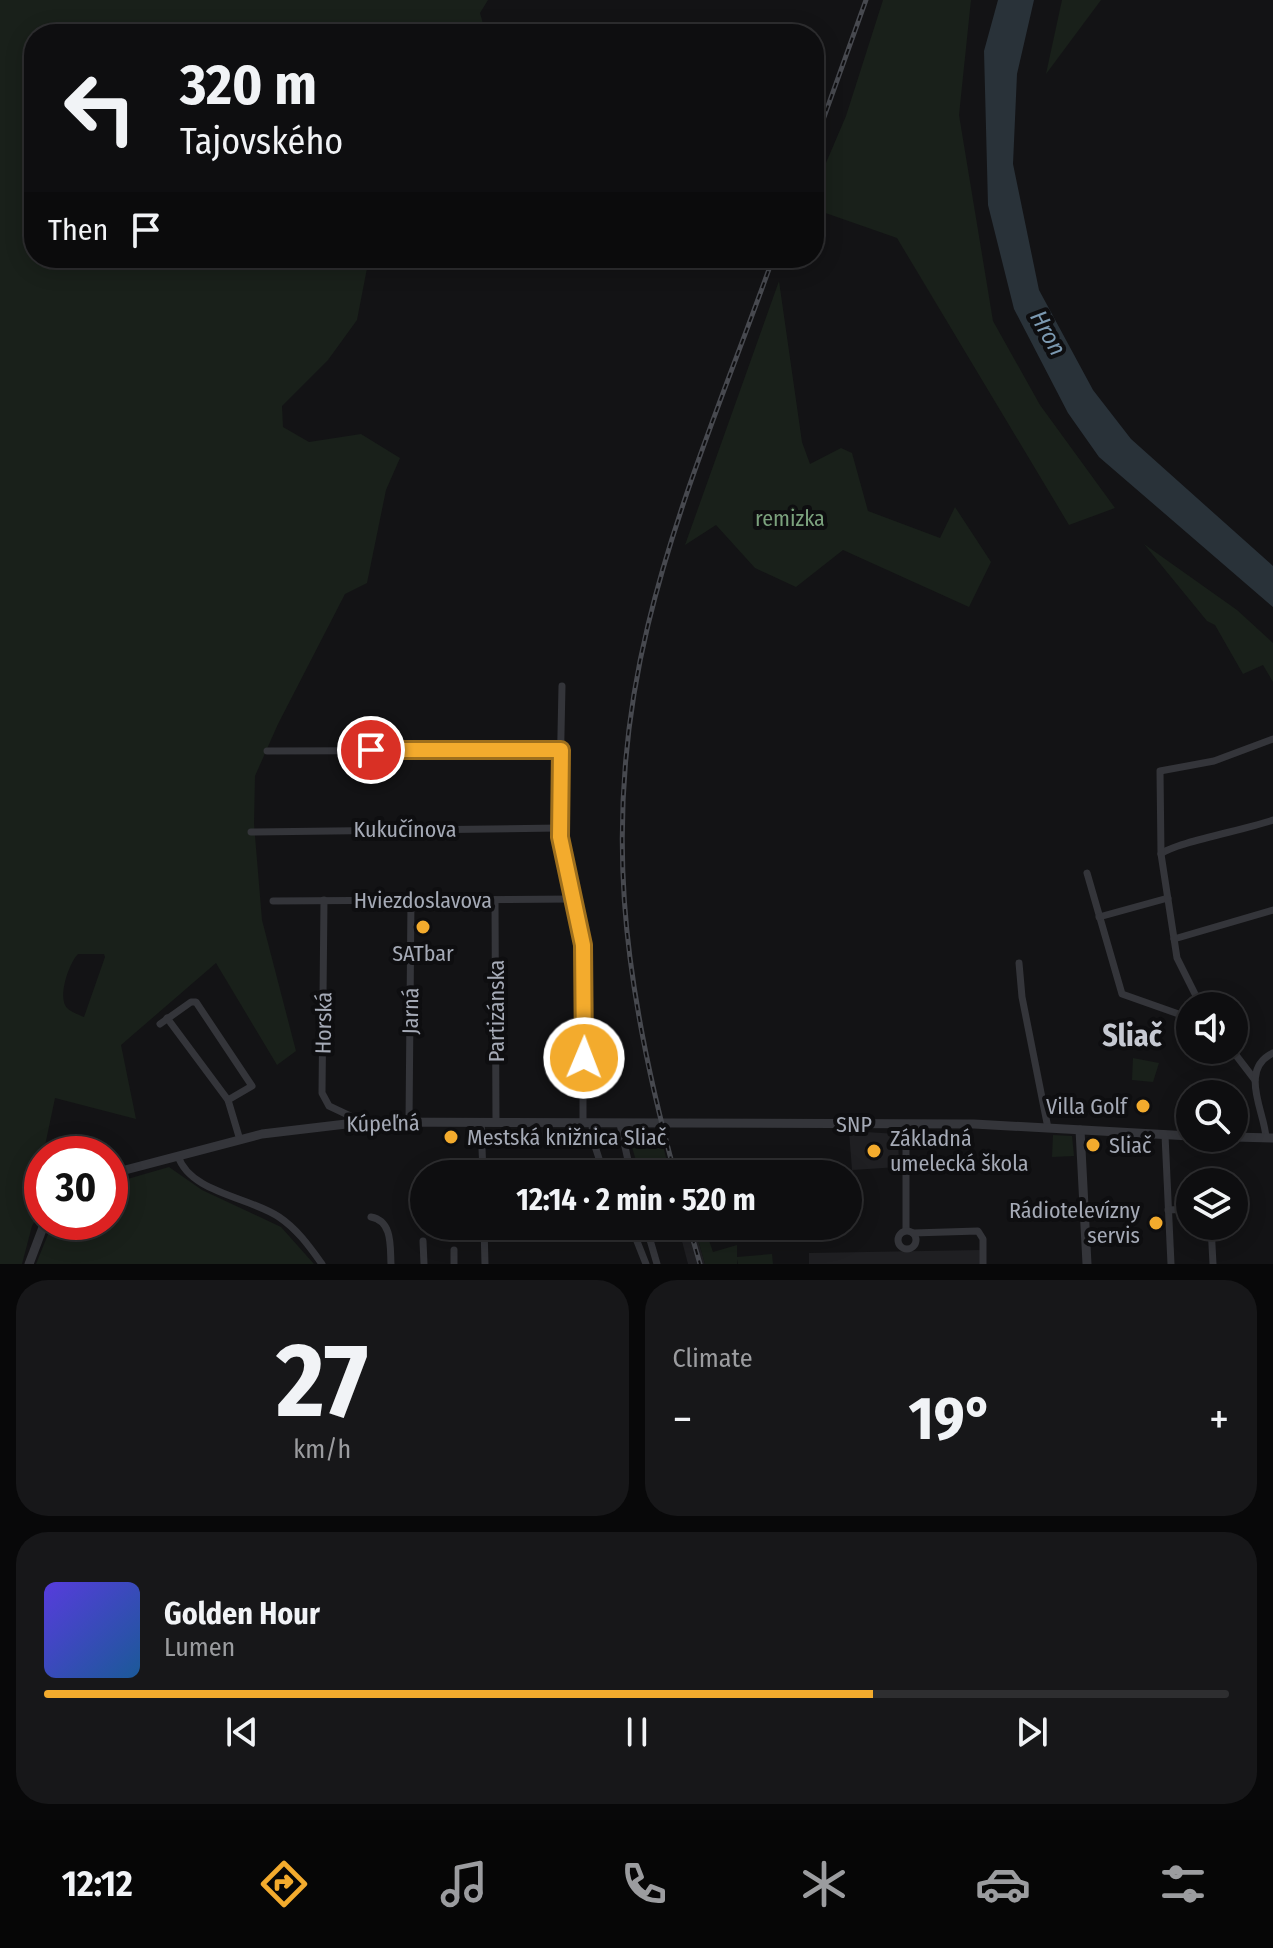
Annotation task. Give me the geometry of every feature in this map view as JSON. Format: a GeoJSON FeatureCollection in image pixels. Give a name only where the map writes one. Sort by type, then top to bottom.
{"type":"FeatureCollection","features":[{"type":"Feature","properties":{"kind":"street"},"geometry":{"type":"LineString","coordinates":[[562,686],[559,828],[584,959],[587,1124],[599,1160]]}},
{"type":"Feature","properties":{"kind":"street"},"geometry":{"type":"LineString","coordinates":[[1193,992],[1181,972],[1161,854],[1160,771],[1214,761],[1273,739]]}},
{"type":"Feature","properties":{"kind":"street"},"geometry":{"type":"LineString","coordinates":[[267,751],[561,750]]}},
{"type":"Feature","properties":{"kind":"street"},"geometry":{"type":"LineString","coordinates":[[1161,854],[1170,846],[1230,834],[1273,820]]}},
{"type":"Feature","properties":{"kind":"street","name":"Kukučínova"},"geometry":{"type":"LineString","coordinates":[[251,832],[559,828]]}},
{"type":"Feature","properties":{"kind":"street"},"geometry":{"type":"LineString","coordinates":[[1087,873],[1122,994],[1176,1013]]}},
{"type":"Feature","properties":{"kind":"street"},"geometry":{"type":"LineString","coordinates":[[1099,917],[1168,898]]}},
{"type":"Feature","properties":{"kind":"street","name":"Jarná"},"geometry":{"type":"LineString","coordinates":[[409,1122],[411,899]]}},
{"type":"Feature","properties":{"kind":"street","name":"Hviezdoslavova"},"geometry":{"type":"LineString","coordinates":[[273,901],[574,899]]}},
{"type":"Feature","properties":{"kind":"street","name":"Horská"},"geometry":{"type":"LineString","coordinates":[[324,900],[322,1093],[329,1106],[363,1122]]}},
{"type":"Feature","properties":{"kind":"street","name":"Partizánska"},"geometry":{"type":"LineString","coordinates":[[495,900],[496,1123]]}},
{"type":"Feature","properties":{"kind":"street"},"geometry":{"type":"LineString","coordinates":[[1174,939],[1273,910]]}},
{"type":"Feature","properties":{"kind":"street"},"geometry":{"type":"LineString","coordinates":[[1019,963],[1022,997],[1048,1128]]}},
{"type":"Feature","properties":{"kind":"street"},"geometry":{"type":"LineString","coordinates":[[160,1024],[196,1002],[252,1086],[228,1100]]}},
{"type":"Feature","properties":{"kind":"street"},"geometry":{"type":"LineString","coordinates":[[167,1018],[228,1100],[240,1140]]}},
{"type":"Feature","properties":{"kind":"street"},"geometry":{"type":"LineString","coordinates":[[1255,1080],[1267,1055],[1273,1053]]}},
{"type":"Feature","properties":{"kind":"street"},"geometry":{"type":"LineString","coordinates":[[1243,1064],[1255,1080],[1270,1138],[1248,1137]]}},
{"type":"Feature","properties":{"kind":"street","name":"Kúpeľná"},"geometry":{"type":"LineString","coordinates":[[128,1169],[240,1140],[309,1126],[363,1122],[661,1125]]}},
{"type":"Feature","properties":{"kind":"street"},"geometry":{"type":"LineString","coordinates":[[481,1122],[482,1160]]}},
{"type":"Feature","properties":{"kind":"street"},"geometry":{"type":"LineString","coordinates":[[620,1124],[628,1160]]}},
{"type":"Feature","properties":{"kind":"street"},"geometry":{"type":"LineString","coordinates":[[906,1124],[911,1233],[912,1247],[905,1249],[898,1239],[911,1233],[982,1233],[983,1264]]}},
{"type":"Feature","properties":{"kind":"street","name":"SNP"},"geometry":{"type":"LineString","coordinates":[[661,1125],[906,1124],[1176,1135]]}},
{"type":"Feature","properties":{"kind":"street"},"geometry":{"type":"LineString","coordinates":[[1080,1130],[1087,1264]]}},
{"type":"Feature","properties":{"kind":"street"},"geometry":{"type":"LineString","coordinates":[[1165,1135],[1171,1264]]}},
{"type":"Feature","properties":{"kind":"street"},"geometry":{"type":"LineString","coordinates":[[178,1156],[191,1175],[266,1209],[290,1225],[322,1264]]}},
{"type":"Feature","properties":{"kind":"street"},"geometry":{"type":"LineString","coordinates":[[1168,1210],[1176,1210]]}},
{"type":"Feature","properties":{"kind":"street"},"geometry":{"type":"LineString","coordinates":[[371,1217],[378,1218],[387,1228],[391,1264]]}},
{"type":"Feature","properties":{"kind":"street"},"geometry":{"type":"LineString","coordinates":[[29,1264],[38,1240]]}},
{"type":"Feature","properties":{"kind":"street"},"geometry":{"type":"LineString","coordinates":[[484,1240],[485,1264]]}},
{"type":"Feature","properties":{"kind":"street"},"geometry":{"type":"LineString","coordinates":[[637,1240],[646,1264]]}},
{"type":"Feature","properties":{"kind":"street"},"geometry":{"type":"LineString","coordinates":[[650,1240],[657,1264]]}},
{"type":"Feature","properties":{"kind":"street"},"geometry":{"type":"LineString","coordinates":[[1212,1240],[1213,1264]]}},
{"type":"Feature","properties":{"kind":"street"},"geometry":{"type":"LineString","coordinates":[[423,1241],[424,1264]]}},
{"type":"Feature","properties":{"kind":"street"},"geometry":{"type":"LineString","coordinates":[[454,1250],[454,1264]]}},
{"type":"Feature","properties":{"kind":"shaded area","name":"Základná umelecká škola"},"geometry":{"type":"Polygon","coordinates":[[[849,1131],[898,1134],[899,1167],[862,1169],[862,1160],[851,1160],[849,1131]]]}},
{"type":"Feature","properties":{"kind":"shaded area"},"geometry":{"type":"Polygon","coordinates":[[[682,1240],[698,1240],[705,1264],[688,1264],[682,1240]]]}},
{"type":"Feature","properties":{"kind":"shaded area"},"geometry":{"type":"Polygon","coordinates":[[[981,1250],[981,1264],[809,1264],[809,1253],[981,1250]]]}},
{"type":"Feature","properties":{"kind":"green space"},"geometry":{"type":"Polygon","coordinates":[[[0,0],[488,0],[480,13],[483,24],[24,24],[24,268],[367,268],[357,320],[328,360],[282,406],[283,427],[309,442],[361,434],[400,458],[386,490],[367,583],[345,594],[278,724],[255,776],[254,824],[262,920],[296,1051],[277,1065],[216,963],[121,1045],[136,1119],[55,1098],[47,1136],[24,1136],[24,1240],[28,1240],[22,1264],[0,1264],[0,0]],[[78,954],[68,972],[64,1003],[84,1017],[104,954],[78,954]]]}},
{"type":"Feature","properties":{"kind":"green space"},"geometry":{"type":"Polygon","coordinates":[[[883,0],[971,0],[959,115],[993,321],[1040,405],[1115,508],[1069,525],[897,238],[824,212],[824,168],[846,116],[883,0]]]}},
{"type":"Feature","properties":{"kind":"green space"},"geometry":{"type":"Polygon","coordinates":[[[1062,0],[1101,0],[1046,74],[1062,0]]]}},
{"type":"Feature","properties":{"kind":"green space","name":"remizka"},"geometry":{"type":"Polygon","coordinates":[[[779,281],[802,442],[810,464],[841,448],[852,453],[868,511],[940,538],[955,507],[991,562],[969,607],[843,550],[796,587],[755,568],[716,525],[685,545],[779,281]]]}},
{"type":"Feature","properties":{"kind":"green space"},"geometry":{"type":"Polygon","coordinates":[[[1144,544],[1237,610],[1273,643],[1273,682],[1263,665],[1243,674],[1215,625],[1207,621],[1144,544]]]}},
{"type":"Feature","properties":{"kind":"green space"},"geometry":{"type":"Polygon","coordinates":[[[1133,1058],[1159,1063],[1153,1082],[1132,1080],[1133,1058]]]}},
{"type":"Feature","properties":{"kind":"green space"},"geometry":{"type":"Polygon","coordinates":[[[635,1132],[660,1133],[667,1160],[636,1160],[629,1137],[635,1132]]]}},
{"type":"Feature","properties":{"kind":"green space"},"geometry":{"type":"Polygon","coordinates":[[[1053,1135],[1072,1136],[1074,1156],[1052,1157],[1053,1135]]]}},
{"type":"Feature","properties":{"kind":"green space"},"geometry":{"type":"Polygon","coordinates":[[[169,1167],[202,1190],[281,1227],[314,1264],[36,1264],[46,1240],[128,1240],[128,1179],[169,1167]]]}},
{"type":"Feature","properties":{"kind":"green space"},"geometry":{"type":"Polygon","coordinates":[[[698,1240],[709,1240],[713,1252],[737,1245],[737,1257],[772,1254],[773,1264],[738,1264],[738,1259],[737,1264],[705,1264],[698,1240]]]}},
{"type":"Feature","properties":{"kind":"water","name":"Hron"},"geometry":{"type":"Polygon","coordinates":[[[998,0],[1034,0],[1017,74],[1013,164],[1039,290],[1093,390],[1131,439],[1273,566],[1273,607],[1099,457],[1068,413],[1014,309],[988,205],[984,51],[998,0]]]}},
{"type":"Feature","properties":{"kind":"waterway"},"geometry":{"type":"LineString","coordinates":[[631,1141],[661,1134]]}},
{"type":"Feature","properties":{"kind":"railway"},"geometry":{"type":"LineString","coordinates":[[824,117],[866,0]]}},
{"type":"Feature","properties":{"kind":"railway"},"geometry":{"type":"LineString","coordinates":[[671,1160],[642,1035],[631,968],[624,901],[622,834],[625,766],[634,696],[660,578],[689,486],[769,268]]}},
{"type":"Feature","properties":{"kind":"railway"},"geometry":{"type":"LineString","coordinates":[[693,1240],[700,1264]]}},
{"type":"Feature","properties":{"kind":"place","name":"SATbar"},"geometry":{"type":"Point","coordinates":[423,927]}},
{"type":"Feature","properties":{"kind":"place","name":"Villa Golf"},"geometry":{"type":"Point","coordinates":[1143,1106]}},
{"type":"Feature","properties":{"kind":"place","name":"Mestská knižnica Sliač"},"geometry":{"type":"Point","coordinates":[451,1137]}},
{"type":"Feature","properties":{"kind":"place","name":"Sliač"},"geometry":{"type":"Point","coordinates":[1093,1145]}},
{"type":"Feature","properties":{"kind":"place","name":"Základná umelecká škola"},"geometry":{"type":"Point","coordinates":[874,1151]}},
{"type":"Feature","properties":{"kind":"place","name":"Rádiotelevízny servis"},"geometry":{"type":"Point","coordinates":[1156,1223]}},
{"type":"Feature","properties":{"kind":"district","name":"Sliač"},"geometry":{"type":"Point","coordinates":[1132,1036]}},
{"type":"Feature","properties":{"kind":"route"},"geometry":{"type":"LineString","coordinates":[[371,750],[561,750],[559,828],[583,945],[584,1058]]}}]}
